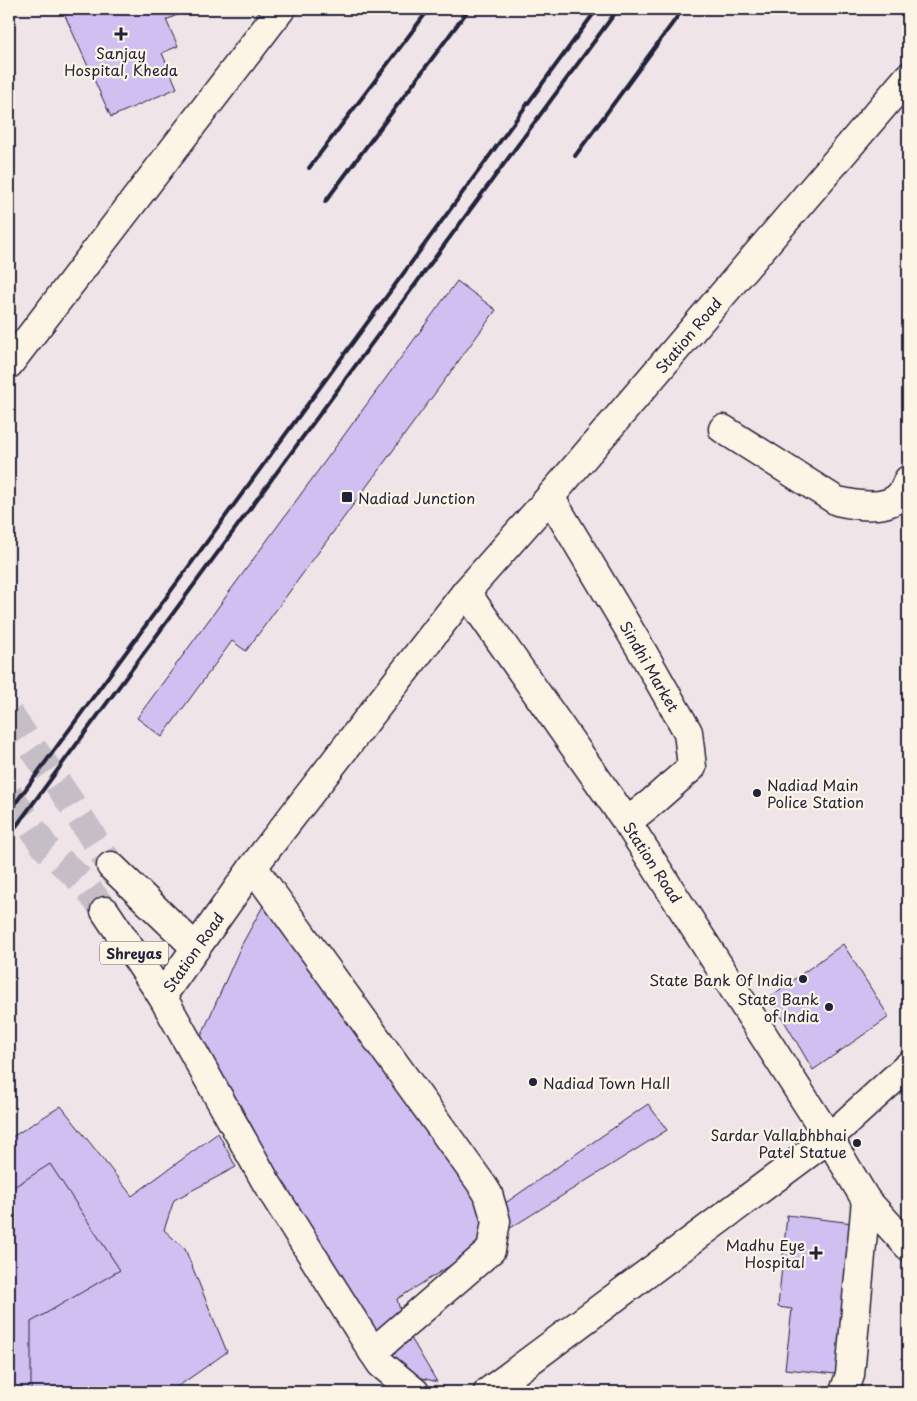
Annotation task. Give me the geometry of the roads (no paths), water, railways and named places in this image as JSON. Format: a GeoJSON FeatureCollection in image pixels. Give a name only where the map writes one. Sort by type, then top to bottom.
{"type":"FeatureCollection","features":[{"type":"Feature","properties":{"kind":"main road"},"geometry":{"type":"LineString","coordinates":[[9,364],[281,9]]}},
{"type":"Feature","properties":{"kind":"main road","name":"Station Road"},"geometry":{"type":"LineString","coordinates":[[377,1358],[266,1182],[162,996],[253,867],[466,592],[550,497],[908,77]]}},
{"type":"Feature","properties":{"kind":"main road"},"geometry":{"type":"LineString","coordinates":[[723,429],[837,502],[857,506],[880,505],[891,502],[901,495],[908,480]]}},
{"type":"Feature","properties":{"kind":"main road","name":"Sindhi Market"},"geometry":{"type":"LineString","coordinates":[[550,497],[688,732],[692,767],[651,804],[627,822]]}},
{"type":"Feature","properties":{"kind":"main road","name":"Station Road"},"geometry":{"type":"LineString","coordinates":[[466,592],[627,822],[829,1138],[866,1200],[908,1246]]}},
{"type":"Feature","properties":{"kind":"main road"},"geometry":{"type":"LineString","coordinates":[[111,866],[196,948]]}},
{"type":"Feature","properties":{"kind":"main road"},"geometry":{"type":"LineString","coordinates":[[253,867],[483,1186],[488,1194],[496,1221],[491,1250],[377,1358]]}},
{"type":"Feature","properties":{"kind":"main road","name":"Shreyas"},"geometry":{"type":"LineString","coordinates":[[105,911],[162,996]]}},
{"type":"Feature","properties":{"kind":"main road"},"geometry":{"type":"LineString","coordinates":[[492,1391],[829,1138],[908,1066]]}},
{"type":"Feature","properties":{"kind":"main road"},"geometry":{"type":"LineString","coordinates":[[844,1392],[850,1375],[866,1200]]}},
{"type":"Feature","properties":{"kind":"main road"},"geometry":{"type":"LineString","coordinates":[[377,1358],[387,1392]]}},
{"type":"Feature","properties":{"kind":"main road"},"geometry":{"type":"LineString","coordinates":[[377,1358],[415,1392]]}},
{"type":"Feature","properties":{"kind":"tunnel"},"geometry":{"type":"LineString","coordinates":[[9,714],[67,797],[111,866]]}},
{"type":"Feature","properties":{"kind":"tunnel"},"geometry":{"type":"LineString","coordinates":[[9,794],[45,847],[83,882],[105,911]]}},
{"type":"Feature","properties":{"kind":"railway"},"geometry":{"type":"LineString","coordinates":[[309,168],[429,9]]}},
{"type":"Feature","properties":{"kind":"railway"},"geometry":{"type":"LineString","coordinates":[[325,202],[469,9]]}},
{"type":"Feature","properties":{"kind":"railway"},"geometry":{"type":"LineString","coordinates":[[9,812],[597,9]]}},
{"type":"Feature","properties":{"kind":"railway"},"geometry":{"type":"LineString","coordinates":[[9,836],[618,9]]}},
{"type":"Feature","properties":{"kind":"railway"},"geometry":{"type":"LineString","coordinates":[[575,156],[683,9]]}},
{"type":"Feature","properties":{"kind":"place","name":"Sanjay Hospital, Kheda"},"geometry":{"type":"Point","coordinates":[121,34]}},
{"type":"Feature","properties":{"kind":"place","name":"Nadiad Junction"},"geometry":{"type":"Point","coordinates":[347,497]}},
{"type":"Feature","properties":{"kind":"place","name":"Nadiad Main Police Station"},"geometry":{"type":"Point","coordinates":[757,793]}},
{"type":"Feature","properties":{"kind":"place","name":"State Bank Of India"},"geometry":{"type":"Point","coordinates":[803,979]}},
{"type":"Feature","properties":{"kind":"place","name":"State Bank of India"},"geometry":{"type":"Point","coordinates":[829,1007]}},
{"type":"Feature","properties":{"kind":"place","name":"Nadiad Town Hall"},"geometry":{"type":"Point","coordinates":[533,1082]}},
{"type":"Feature","properties":{"kind":"place","name":"Sardar Vallabhbhai Patel Statue"},"geometry":{"type":"Point","coordinates":[857,1143]}},
{"type":"Feature","properties":{"kind":"place","name":"Madhu Eye Hospital"},"geometry":{"type":"Point","coordinates":[816,1253]}}]}
